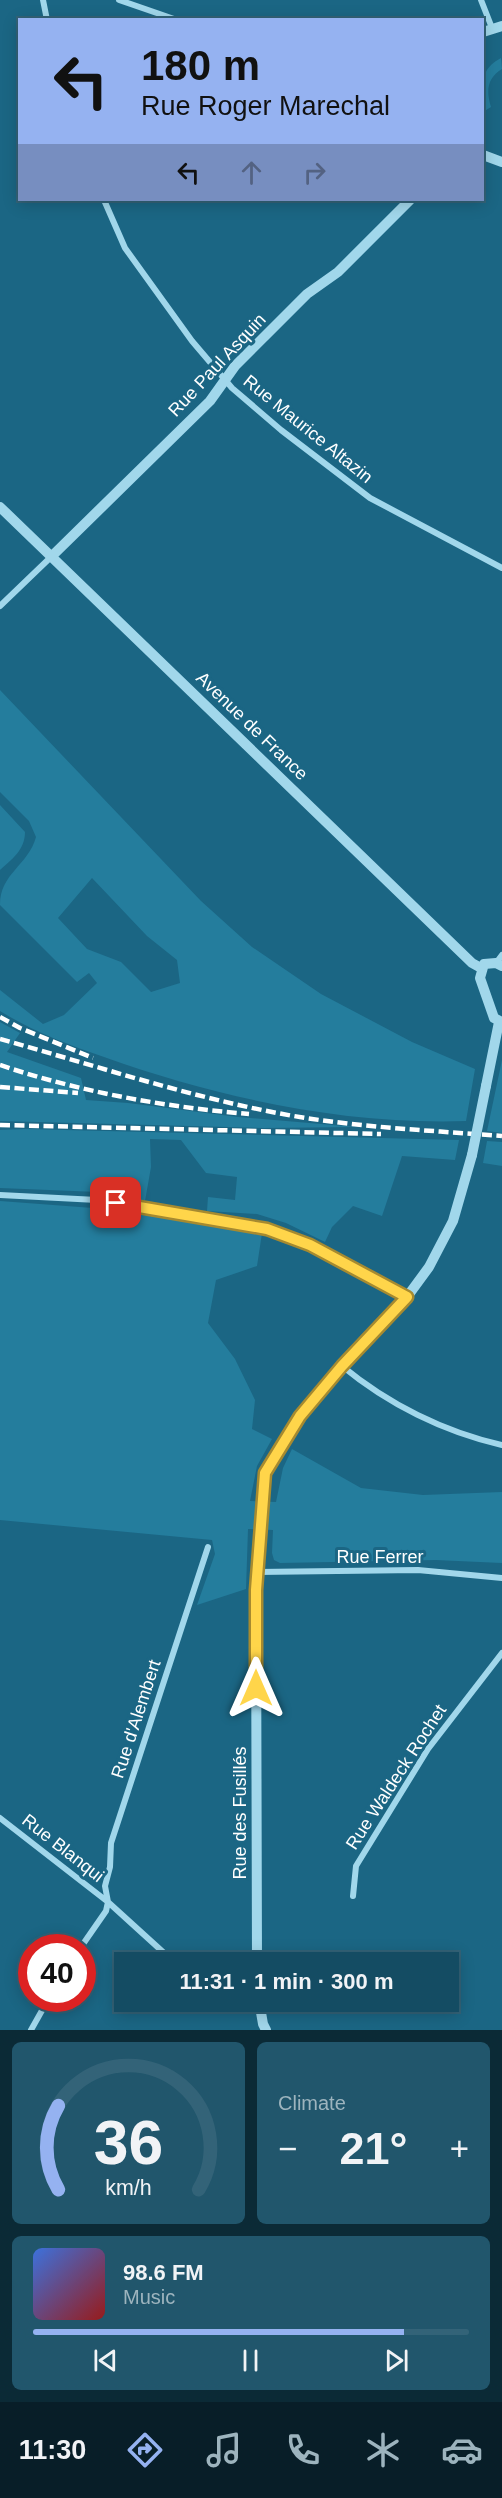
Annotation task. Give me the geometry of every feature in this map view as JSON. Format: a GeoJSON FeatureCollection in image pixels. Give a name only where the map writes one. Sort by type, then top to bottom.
{"type":"FeatureCollection","features":[{"type":"Feature","properties":{"kind":"street"},"geometry":{"type":"LineString","coordinates":[[43,0],[47,18]]}},
{"type":"Feature","properties":{"kind":"street"},"geometry":{"type":"LineString","coordinates":[[119,0],[171,18]]}},
{"type":"Feature","properties":{"kind":"street"},"geometry":{"type":"LineString","coordinates":[[481,0],[492,29]]}},
{"type":"Feature","properties":{"kind":"street"},"geometry":{"type":"LineString","coordinates":[[484,155],[502,162]]}},
{"type":"Feature","properties":{"kind":"street","name":"Rue Maurice Altazin"},"geometry":{"type":"LineString","coordinates":[[104,201],[125,248],[192,341],[225,381],[281,430],[370,498],[502,568]]}},
{"type":"Feature","properties":{"kind":"street","name":"Rue Paul Asquin"},"geometry":{"type":"LineString","coordinates":[[52,556],[210,401],[235,366],[306,294],[338,272],[409,201]]}},
{"type":"Feature","properties":{"kind":"street","name":"Avenue de France"},"geometry":{"type":"LineString","coordinates":[[0,507],[472,963],[481,968]]}},
{"type":"Feature","properties":{"kind":"street"},"geometry":{"type":"LineString","coordinates":[[0,606],[52,556]]}},
{"type":"Feature","properties":{"kind":"street"},"geometry":{"type":"LineString","coordinates":[[500,961],[489,962],[481,968],[480,978],[494,1018],[500,1022]]}},
{"type":"Feature","properties":{"kind":"street","name":"Rue des Fusillés"},"geometry":{"type":"LineString","coordinates":[[257,1952],[257,1572],[262,1490],[269,1464],[300,1416],[342,1366],[407,1297],[429,1268],[444,1240],[461,1197],[472,1155],[500,1022]]}},
{"type":"Feature","properties":{"kind":"street"},"geometry":{"type":"LineString","coordinates":[[0,1195],[97,1200],[173,1211],[267,1229],[310,1245],[407,1297]]}},
{"type":"Feature","properties":{"kind":"street"},"geometry":{"type":"LineString","coordinates":[[342,1366],[369,1386],[436,1425],[471,1438],[502,1445]]}},
{"type":"Feature","properties":{"kind":"street","name":"Rue d'Alembert"},"geometry":{"type":"LineString","coordinates":[[108,1902],[105,1886],[110,1867],[111,1844],[208,1547]]}},
{"type":"Feature","properties":{"kind":"street","name":"Rue Ferrer"},"geometry":{"type":"LineString","coordinates":[[257,1572],[418,1570],[502,1578]]}},
{"type":"Feature","properties":{"kind":"street","name":"Rue Waldeck Rochet"},"geometry":{"type":"LineString","coordinates":[[352,1896],[356,1866],[428,1749],[502,1653]]}},
{"type":"Feature","properties":{"kind":"street","name":"Rue Blanqui"},"geometry":{"type":"LineString","coordinates":[[0,1818],[108,1902],[163,1952]]}},
{"type":"Feature","properties":{"kind":"street"},"geometry":{"type":"LineString","coordinates":[[90,1934],[106,1911],[108,1902]]}},
{"type":"Feature","properties":{"kind":"street"},"geometry":{"type":"LineString","coordinates":[[31,2030],[41,2012]]}},
{"type":"Feature","properties":{"kind":"street"},"geometry":{"type":"LineString","coordinates":[[261,2012],[266,2030]]}},
{"type":"Feature","properties":{"kind":"shaded area"},"geometry":{"type":"Polygon","coordinates":[[[501,58],[502,69],[493,76],[489,85],[488,96],[491,107],[484,111],[484,78],[493,63],[501,58]]]}},
{"type":"Feature","properties":{"kind":"shaded area"},"geometry":{"type":"Polygon","coordinates":[[[0,690],[201,901],[252,947],[321,994],[412,1042],[475,1069],[466,1121],[420,1121],[328,1113],[237,1096],[148,1072],[91,1052],[38,1031],[0,1011],[0,990],[43,1024],[64,1015],[97,983],[89,973],[77,982],[0,905],[4,885],[27,855],[36,837],[29,821],[0,792],[0,690]],[[92,878],[58,918],[87,949],[121,962],[151,992],[180,983],[177,960],[147,936],[92,878]]]}},
{"type":"Feature","properties":{"kind":"shaded area"},"geometry":{"type":"Polygon","coordinates":[[[0,805],[25,832],[20,849],[0,870],[0,805]]]}},
{"type":"Feature","properties":{"kind":"shaded area"},"geometry":{"type":"Polygon","coordinates":[[[0,1022],[20,1033],[7,1052],[81,1078],[86,1100],[356,1127],[263,1128],[0,1121],[0,1022]]]}},
{"type":"Feature","properties":{"kind":"shaded area"},"geometry":{"type":"Polygon","coordinates":[[[502,1060],[502,1133],[487,1131],[502,1060]]]}},
{"type":"Feature","properties":{"kind":"shaded area"},"geometry":{"type":"Polygon","coordinates":[[[0,1130],[459,1140],[455,1160],[402,1156],[382,1216],[353,1206],[332,1227],[325,1242],[286,1223],[257,1214],[207,1211],[208,1197],[235,1200],[237,1177],[206,1173],[181,1140],[150,1139],[151,1167],[145,1201],[98,1192],[0,1188],[0,1130]]]}},
{"type":"Feature","properties":{"kind":"shaded area"},"geometry":{"type":"Polygon","coordinates":[[[487,1141],[502,1142],[502,1166],[483,1163],[487,1141]]]}},
{"type":"Feature","properties":{"kind":"shaded area"},"geometry":{"type":"Polygon","coordinates":[[[0,1201],[146,1212],[262,1233],[257,1266],[216,1280],[208,1323],[235,1359],[255,1400],[252,1429],[272,1439],[257,1466],[250,1501],[276,1502],[283,1468],[292,1449],[361,1488],[423,1495],[502,1492],[502,1563],[436,1560],[280,1563],[274,1560],[272,1553],[273,1530],[248,1529],[246,1589],[197,1605],[215,1554],[212,1540],[0,1520],[0,1201]]]}},
{"type":"Feature","properties":{"kind":"railway"},"geometry":{"type":"LineString","coordinates":[[0,1017],[20,1028],[93,1058]]}},
{"type":"Feature","properties":{"kind":"railway"},"geometry":{"type":"LineString","coordinates":[[0,1039],[169,1088],[272,1112],[357,1125],[502,1136]]}},
{"type":"Feature","properties":{"kind":"railway"},"geometry":{"type":"LineString","coordinates":[[0,1065],[92,1091],[186,1107],[249,1114]]}},
{"type":"Feature","properties":{"kind":"railway"},"geometry":{"type":"LineString","coordinates":[[0,1087],[78,1093]]}},
{"type":"Feature","properties":{"kind":"railway"},"geometry":{"type":"LineString","coordinates":[[0,1125],[381,1134]]}},
{"type":"Feature","properties":{"kind":"route"},"geometry":{"type":"LineString","coordinates":[[116,1203],[267,1229],[310,1245],[407,1297],[342,1366],[300,1416],[265,1473],[256,1590],[256,1688]]}}]}
